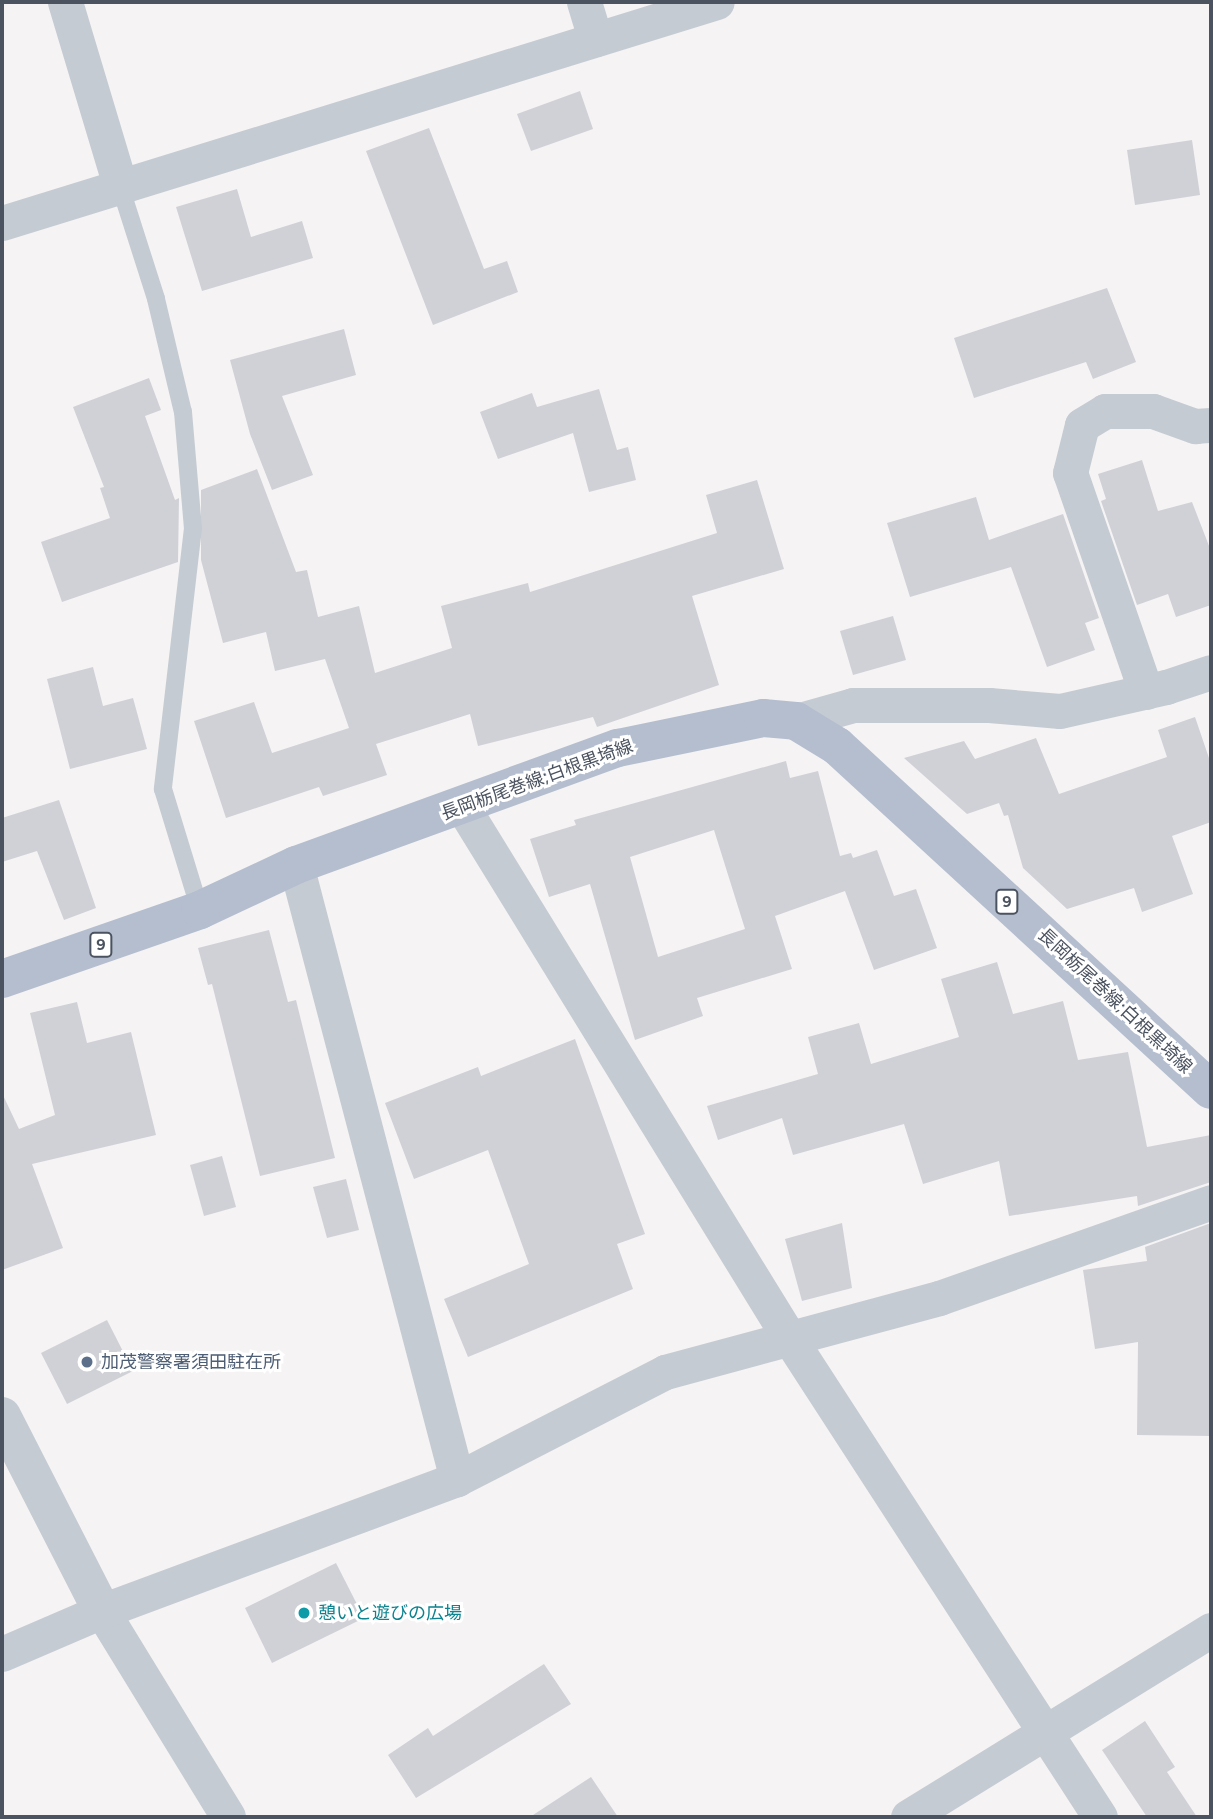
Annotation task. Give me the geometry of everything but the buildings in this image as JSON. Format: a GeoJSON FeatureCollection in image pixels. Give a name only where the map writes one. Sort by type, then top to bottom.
{"type":"FeatureCollection","features":[{"type":"Feature","properties":{"kind":"main road","name":"長岡栃尾巻線;白根黒埼線"},"geometry":{"type":"LineString","coordinates":[[2,979],[200,910],[296,866],[618,748],[764,718],[796,721],[837,746],[1211,1090]]}},
{"type":"Feature","properties":{"kind":"street"},"geometry":{"type":"LineString","coordinates":[[65,2],[121,189]]}},
{"type":"Feature","properties":{"kind":"street"},"geometry":{"type":"LineString","coordinates":[[584,2],[595,39]]}},
{"type":"Feature","properties":{"kind":"street"},"geometry":{"type":"LineString","coordinates":[[2,223],[121,189],[717,2]]}},
{"type":"Feature","properties":{"kind":"street"},"geometry":{"type":"LineString","coordinates":[[1146,692],[1070,473],[1082,425],[1105,411],[1153,411],[1195,426],[1211,425]]}},
{"type":"Feature","properties":{"kind":"street"},"geometry":{"type":"LineString","coordinates":[[796,721],[853,705],[989,705],[1060,711],[1146,692],[1211,672]]}},
{"type":"Feature","properties":{"kind":"street"},"geometry":{"type":"LineString","coordinates":[[463,806],[788,1336],[1100,1817]]}},
{"type":"Feature","properties":{"kind":"street"},"geometry":{"type":"LineString","coordinates":[[296,866],[457,1479]]}},
{"type":"Feature","properties":{"kind":"street"},"geometry":{"type":"LineString","coordinates":[[2,1654],[103,1611],[457,1479],[665,1372],[788,1336],[939,1298],[1211,1202]]}},
{"type":"Feature","properties":{"kind":"street"},"geometry":{"type":"LineString","coordinates":[[2,1416],[103,1611],[228,1817]]}},
{"type":"Feature","properties":{"kind":"street"},"geometry":{"type":"LineString","coordinates":[[908,1817],[1211,1630]]}},
{"type":"Feature","properties":{"kind":"lane"},"geometry":{"type":"LineString","coordinates":[[121,189],[156,299],[183,412],[193,528],[163,789],[200,910]]}},
{"type":"Feature","properties":{"kind":"place","name":"加茂警察署須田駐在所"},"geometry":{"type":"Point","coordinates":[87,1362]}},
{"type":"Feature","properties":{"kind":"place","name":"憩いと遊びの広場"},"geometry":{"type":"Point","coordinates":[304,1613]}}]}
